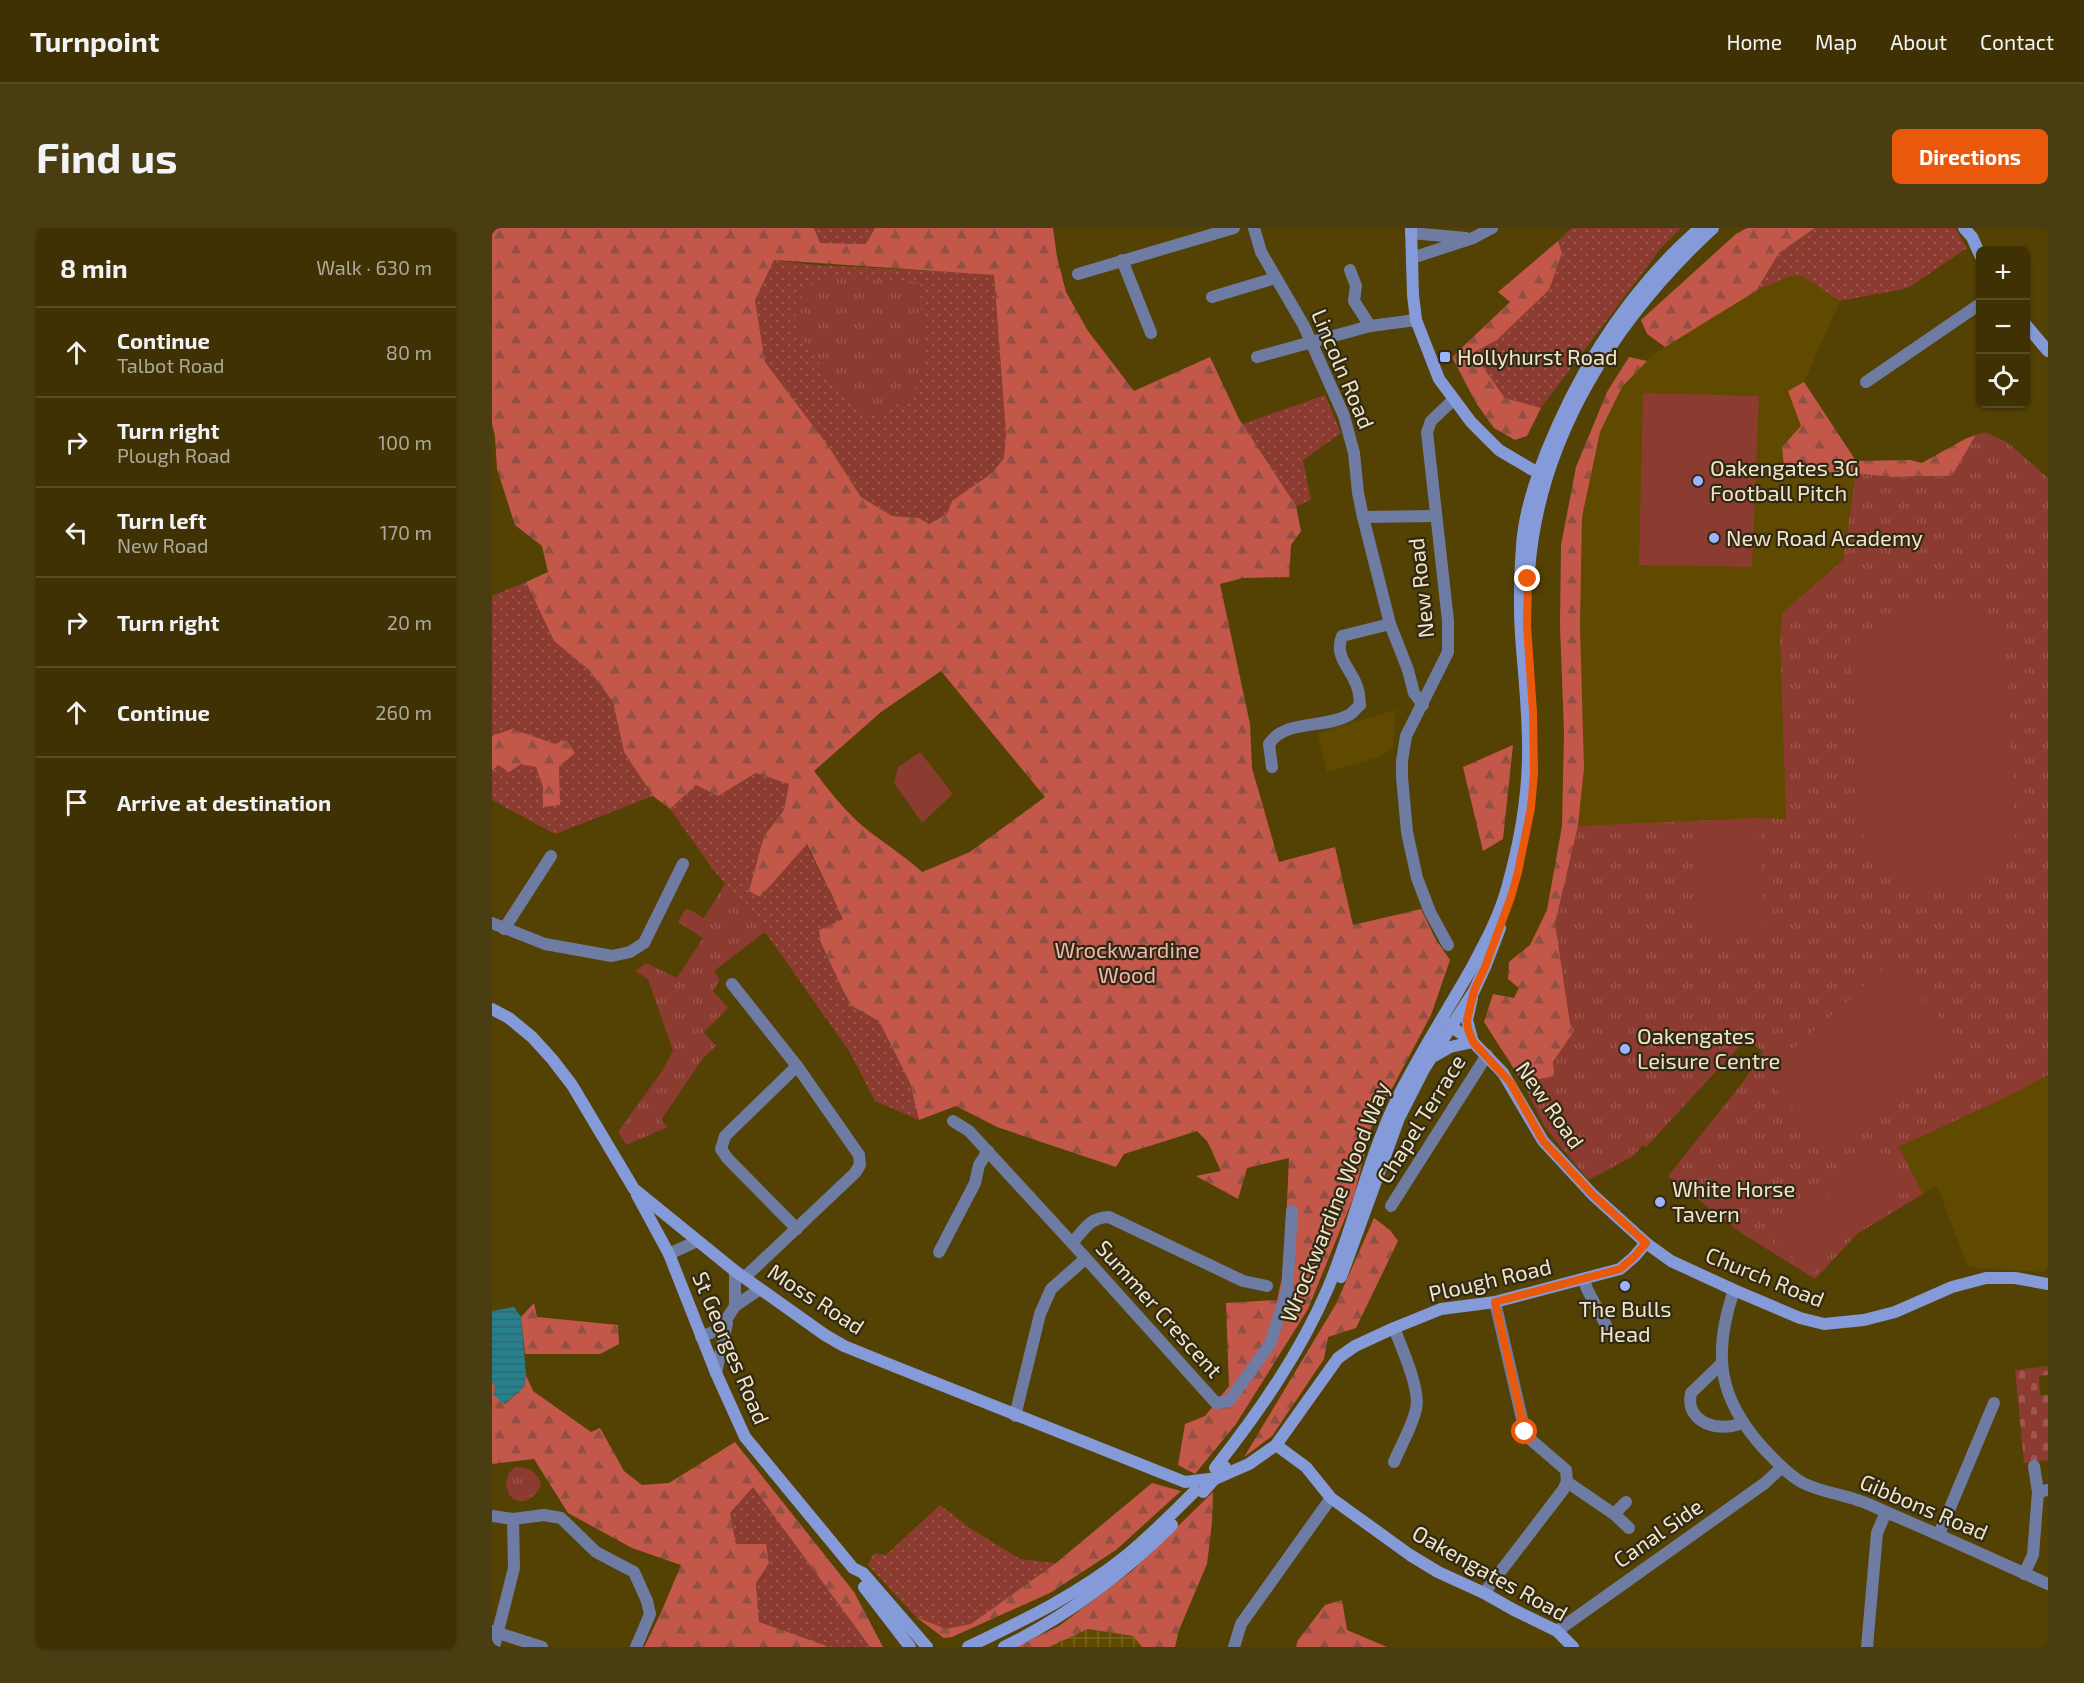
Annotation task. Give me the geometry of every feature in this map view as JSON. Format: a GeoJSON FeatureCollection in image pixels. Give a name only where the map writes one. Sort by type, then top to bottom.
{"type":"FeatureCollection","features":[{"type":"Feature","properties":{"kind":"street"},"geometry":{"type":"LineString","coordinates":[[1078,274],[1234,228]]}},
{"type":"Feature","properties":{"kind":"street","name":"Lincoln Road"},"geometry":{"type":"LineString","coordinates":[[1254,228],[1261,252],[1296,311],[1344,416],[1350,437],[1363,517],[1390,624],[1408,670],[1414,693],[1423,705]]}},
{"type":"Feature","properties":{"kind":"street"},"geometry":{"type":"LineString","coordinates":[[1412,258],[1473,238],[1492,228]]}},
{"type":"Feature","properties":{"kind":"street","name":"Wrockwardine Wood Way"},"geometry":{"type":"LineString","coordinates":[[1004,1647],[1073,1607],[1113,1578],[1158,1539],[1259,1421],[1293,1370],[1336,1289],[1399,1118],[1431,1058],[1491,931],[1507,889],[1520,836],[1528,749],[1521,631],[1522,542],[1563,413],[1586,368],[1612,327],[1646,283],[1700,228]]}},
{"type":"Feature","properties":{"kind":"street","name":"Wrockwardine Wood Way"},"geometry":{"type":"LineString","coordinates":[[1220,1468],[1285,1370],[1318,1309],[1347,1236],[1385,1124],[1399,1096],[1446,1023],[1474,991],[1511,897],[1531,808],[1534,773],[1533,712],[1527,625],[1528,579],[1530,549],[1541,496],[1543,473],[1586,386],[1619,332],[1648,294],[1713,228]]}},
{"type":"Feature","properties":{"kind":"street"},"geometry":{"type":"LineString","coordinates":[[1473,238],[1411,230],[1416,320],[1439,379],[1471,422],[1499,450],[1531,469],[1543,473]]}},
{"type":"Feature","properties":{"kind":"street"},"geometry":{"type":"LineString","coordinates":[[1969,231],[1976,246]]}},
{"type":"Feature","properties":{"kind":"street"},"geometry":{"type":"LineString","coordinates":[[1122,260],[1151,333]]}},
{"type":"Feature","properties":{"kind":"street"},"geometry":{"type":"LineString","coordinates":[[1350,270],[1356,286],[1354,301],[1370,326]]}},
{"type":"Feature","properties":{"kind":"street"},"geometry":{"type":"LineString","coordinates":[[1212,297],[1275,278]]}},
{"type":"Feature","properties":{"kind":"street"},"geometry":{"type":"LineString","coordinates":[[1866,382],[1976,307]]}},
{"type":"Feature","properties":{"kind":"street"},"geometry":{"type":"LineString","coordinates":[[1257,357],[1370,326],[1416,320]]}},
{"type":"Feature","properties":{"kind":"street"},"geometry":{"type":"LineString","coordinates":[[2030,331],[2048,351]]}},
{"type":"Feature","properties":{"kind":"street","name":"New Road"},"geometry":{"type":"LineString","coordinates":[[1448,945],[1430,912],[1417,878],[1403,802],[1402,761],[1405,742],[1448,652],[1448,621],[1427,432],[1431,422],[1453,400]]}},
{"type":"Feature","properties":{"kind":"street"},"geometry":{"type":"LineString","coordinates":[[1363,517],[1435,516]]}},
{"type":"Feature","properties":{"kind":"street"},"geometry":{"type":"LineString","coordinates":[[1272,767],[1269,744],[1275,735],[1283,731],[1350,715],[1359,705],[1358,689],[1341,656],[1338,645],[1342,636],[1390,624]]}},
{"type":"Feature","properties":{"kind":"street"},"geometry":{"type":"LineString","coordinates":[[504,930],[552,856]]}},
{"type":"Feature","properties":{"kind":"street"},"geometry":{"type":"LineString","coordinates":[[492,923],[504,930],[545,944],[612,956],[630,952],[644,943],[683,864]]}},
{"type":"Feature","properties":{"kind":"street"},"geometry":{"type":"LineString","coordinates":[[701,1336],[720,1329],[728,1318],[735,1306],[740,1274],[797,1229],[855,1173],[860,1165],[858,1155],[796,1066],[732,984]]}},
{"type":"Feature","properties":{"kind":"street"},"geometry":{"type":"LineString","coordinates":[[1431,1058],[1450,1047],[1473,1042],[1467,1020],[1474,991]]}},
{"type":"Feature","properties":{"kind":"street","name":"Moss Road"},"geometry":{"type":"LineString","coordinates":[[492,1009],[517,1024],[552,1059],[572,1085],[634,1189],[760,1289],[844,1346],[1185,1482],[1217,1478],[1249,1464],[1276,1445]]}},
{"type":"Feature","properties":{"kind":"street","name":"New Road"},"geometry":{"type":"LineString","coordinates":[[1446,1023],[1487,1055],[1510,1082],[1543,1141],[1593,1195],[1646,1243]]}},
{"type":"Feature","properties":{"kind":"street","name":"Chapel Terrace"},"geometry":{"type":"LineString","coordinates":[[1391,1206],[1487,1055]]}},
{"type":"Feature","properties":{"kind":"street"},"geometry":{"type":"LineString","coordinates":[[796,1066],[725,1136],[721,1149],[728,1159],[797,1229]]}},
{"type":"Feature","properties":{"kind":"street","name":"Summer Crescent"},"geometry":{"type":"LineString","coordinates":[[953,1121],[969,1131],[988,1151],[1216,1403],[1229,1401],[1270,1344],[1287,1291],[1292,1211]]}},
{"type":"Feature","properties":{"kind":"street"},"geometry":{"type":"LineString","coordinates":[[939,1252],[975,1184],[979,1165],[988,1151]]}},
{"type":"Feature","properties":{"kind":"street","name":"St Georges Road"},"geometry":{"type":"LineString","coordinates":[[634,1189],[669,1254],[716,1373],[745,1437],[853,1568],[857,1577],[910,1647]]}},
{"type":"Feature","properties":{"kind":"street","name":"Summer Crescent"},"geometry":{"type":"LineString","coordinates":[[1072,1243],[1090,1223],[1099,1217],[1109,1217],[1243,1281],[1267,1286]]}},
{"type":"Feature","properties":{"kind":"street"},"geometry":{"type":"LineString","coordinates":[[669,1254],[697,1241]]}},
{"type":"Feature","properties":{"kind":"street","name":"Plough Road"},"geometry":{"type":"LineString","coordinates":[[1276,1445],[1338,1358],[1355,1346],[1441,1309],[1495,1302],[1620,1269],[1646,1243]]}},
{"type":"Feature","properties":{"kind":"street","name":"Church Road"},"geometry":{"type":"LineString","coordinates":[[1646,1243],[1671,1261],[1734,1290],[1800,1318],[1824,1324],[1864,1320],[1895,1312],[1952,1287],[1986,1278],[2015,1278],[2048,1284]]}},
{"type":"Feature","properties":{"kind":"street"},"geometry":{"type":"LineString","coordinates":[[1015,1416],[1040,1314],[1052,1289],[1084,1259]]}},
{"type":"Feature","properties":{"kind":"street"},"geometry":{"type":"LineString","coordinates":[[1584,1280],[1608,1329]]}},
{"type":"Feature","properties":{"kind":"street"},"geometry":{"type":"LineString","coordinates":[[735,1306],[760,1289]]}},
{"type":"Feature","properties":{"kind":"street","name":"Gibbons Road"},"geometry":{"type":"LineString","coordinates":[[1734,1290],[1725,1318],[1721,1364],[1724,1381],[1732,1404],[1743,1422],[1783,1469],[1803,1483],[1861,1501],[2048,1584]]}},
{"type":"Feature","properties":{"kind":"street"},"geometry":{"type":"LineString","coordinates":[[1484,1593],[1567,1482],[1566,1470],[1525,1432],[1495,1302]]}},
{"type":"Feature","properties":{"kind":"street"},"geometry":{"type":"LineString","coordinates":[[716,1373],[728,1318]]}},
{"type":"Feature","properties":{"kind":"street"},"geometry":{"type":"LineString","coordinates":[[1394,1328],[1406,1358],[1417,1407],[1394,1462]]}},
{"type":"Feature","properties":{"kind":"street"},"geometry":{"type":"LineString","coordinates":[[1721,1364],[1691,1393],[1690,1408],[1699,1420],[1711,1425],[1724,1428],[1734,1427],[1743,1422]]}},
{"type":"Feature","properties":{"kind":"street"},"geometry":{"type":"LineString","coordinates":[[1939,1534],[1994,1403]]}},
{"type":"Feature","properties":{"kind":"street","name":"Oakengates Road"},"geometry":{"type":"LineString","coordinates":[[1276,1445],[1306,1467],[1331,1498],[1410,1555],[1438,1572],[1557,1630],[1573,1647]]}},
{"type":"Feature","properties":{"kind":"street"},"geometry":{"type":"LineString","coordinates":[[2024,1574],[2032,1555],[2043,1491],[2034,1466]]}},
{"type":"Feature","properties":{"kind":"street","name":"Canal Side"},"geometry":{"type":"LineString","coordinates":[[1557,1630],[1783,1469]]}},
{"type":"Feature","properties":{"kind":"street"},"geometry":{"type":"LineString","coordinates":[[1567,1482],[1614,1514],[1629,1528]]}},
{"type":"Feature","properties":{"kind":"street","name":"Wrockwardine Wood Way"},"geometry":{"type":"LineString","coordinates":[[968,1647],[1046,1610],[1088,1584],[1127,1556],[1199,1492]]}},
{"type":"Feature","properties":{"kind":"street"},"geometry":{"type":"LineString","coordinates":[[1234,1647],[1241,1624],[1331,1498]]}},
{"type":"Feature","properties":{"kind":"street"},"geometry":{"type":"LineString","coordinates":[[1614,1514],[1626,1502]]}},
{"type":"Feature","properties":{"kind":"street"},"geometry":{"type":"LineString","coordinates":[[1867,1647],[1877,1533],[1886,1512]]}},
{"type":"Feature","properties":{"kind":"street"},"geometry":{"type":"LineString","coordinates":[[492,1516],[513,1520],[544,1515],[561,1518],[596,1552],[634,1572],[648,1601],[650,1614],[636,1647]]}},
{"type":"Feature","properties":{"kind":"street"},"geometry":{"type":"LineString","coordinates":[[494,1647],[495,1632],[514,1568],[513,1520]]}},
{"type":"Feature","properties":{"kind":"street","name":"St Georges Road"},"geometry":{"type":"LineString","coordinates":[[853,1568],[863,1574],[927,1647]]}},
{"type":"Feature","properties":{"kind":"street"},"geometry":{"type":"LineString","coordinates":[[495,1632],[542,1647]]}},
{"type":"Feature","properties":{"kind":"shaded area","name":"New Road Academy"},"geometry":{"type":"Polygon","coordinates":[[[1790,276],[1802,276],[1840,301],[1804,382],[1856,461],[1856,473],[1843,560],[1782,613],[1780,639],[1786,819],[1578,826],[1584,768],[1580,625],[1582,517],[1600,432],[1622,387],[1653,354],[1756,291],[1790,276]]]}},
{"type":"Feature","properties":{"kind":"shaded area"},"geometry":{"type":"Polygon","coordinates":[[[1396,710],[1393,747],[1380,757],[1327,772],[1317,733],[1396,710]]]}},
{"type":"Feature","properties":{"kind":"shaded area"},"geometry":{"type":"Polygon","coordinates":[[[2048,1075],[2048,1267],[2044,1272],[1968,1267],[1937,1186],[1923,1194],[1899,1147],[2009,1096],[2048,1075]]]}},
{"type":"Feature","properties":{"kind":"shaded area"},"geometry":{"type":"Polygon","coordinates":[[[1088,1629],[1133,1636],[1142,1647],[1049,1647],[1088,1629]]]}},
{"type":"Feature","properties":{"kind":"green space","name":"Wrockwardine Wood"},"geometry":{"type":"Polygon","coordinates":[[[492,228],[814,228],[820,243],[866,244],[875,228],[1053,228],[1057,257],[1066,292],[1088,331],[1134,391],[1210,357],[1239,419],[1296,506],[1301,531],[1291,545],[1289,577],[1243,578],[1220,584],[1250,724],[1252,768],[1279,862],[1335,847],[1353,925],[1421,909],[1435,938],[1450,960],[1431,1015],[1371,1128],[1354,1196],[1308,1309],[1236,1424],[1195,1474],[1178,1465],[1185,1424],[1205,1416],[1229,1386],[1226,1303],[1277,1300],[1284,1269],[1289,1158],[1247,1168],[1238,1199],[1196,1176],[1221,1171],[1207,1141],[1197,1131],[1124,1154],[1116,1167],[997,1127],[956,1106],[919,1120],[910,1083],[879,1021],[850,1005],[821,943],[819,930],[843,919],[807,844],[760,897],[749,891],[764,836],[784,810],[789,784],[756,773],[718,796],[696,785],[670,809],[653,796],[624,752],[613,702],[589,670],[554,641],[526,582],[548,572],[542,546],[515,525],[497,469],[492,424],[492,228]],[[774,260],[755,300],[765,362],[829,447],[861,497],[892,516],[919,518],[929,524],[947,514],[952,501],[992,473],[1004,458],[1006,434],[994,275],[774,260]],[[941,671],[881,712],[814,771],[854,818],[922,872],[970,852],[1045,797],[941,671]]]}},
{"type":"Feature","properties":{"kind":"green space"},"geometry":{"type":"Polygon","coordinates":[[[814,228],[875,228],[866,244],[820,243],[814,228]]]}},
{"type":"Feature","properties":{"kind":"green space"},"geometry":{"type":"Polygon","coordinates":[[[1572,228],[1681,228],[1661,248],[1541,408],[1505,398],[1473,353],[1497,340],[1549,290],[1562,253],[1558,241],[1572,228]]]}},
{"type":"Feature","properties":{"kind":"green space"},"geometry":{"type":"Polygon","coordinates":[[[1747,228],[1815,228],[1779,253],[1756,291],[1665,347],[1647,334],[1641,320],[1736,234],[1747,228]]]}},
{"type":"Feature","properties":{"kind":"green space"},"geometry":{"type":"Polygon","coordinates":[[[1815,228],[1955,228],[1967,248],[1908,288],[1840,301],[1802,276],[1790,276],[1756,291],[1779,253],[1815,228]]]}},
{"type":"Feature","properties":{"kind":"green space"},"geometry":{"type":"Polygon","coordinates":[[[1558,241],[1562,253],[1549,290],[1497,340],[1473,353],[1505,398],[1541,408],[1527,436],[1515,440],[1494,428],[1476,403],[1452,357],[1510,302],[1498,292],[1558,241]]]}},
{"type":"Feature","properties":{"kind":"green space"},"geometry":{"type":"Polygon","coordinates":[[[774,260],[816,265],[994,274],[1006,434],[1004,458],[992,473],[979,482],[947,514],[929,524],[919,518],[892,516],[861,497],[829,447],[765,362],[755,300],[774,260]]]}},
{"type":"Feature","properties":{"kind":"green space"},"geometry":{"type":"Polygon","coordinates":[[[826,277],[920,282],[924,373],[909,397],[884,413],[864,414],[843,394],[793,322],[803,291],[826,277]]]}},
{"type":"Feature","properties":{"kind":"green space"},"geometry":{"type":"Polygon","coordinates":[[[1629,357],[1647,361],[1622,387],[1600,432],[1582,517],[1580,625],[1584,768],[1578,826],[1556,923],[1566,996],[1575,1030],[1553,1062],[1555,1076],[1523,1083],[1484,1022],[1493,994],[1514,998],[1519,988],[1508,979],[1509,962],[1530,945],[1547,910],[1562,826],[1564,732],[1560,626],[1561,545],[1576,467],[1607,392],[1629,357]]]}},
{"type":"Feature","properties":{"kind":"green space"},"geometry":{"type":"Polygon","coordinates":[[[1804,382],[1856,461],[1910,460],[1922,463],[1976,435],[1952,476],[1891,477],[1830,472],[1796,477],[1784,467],[1782,447],[1801,426],[1788,391],[1804,382]]]}},
{"type":"Feature","properties":{"kind":"green space","name":"Oakengates 3G Football Pitch"},"geometry":{"type":"Polygon","coordinates":[[[1643,393],[1759,396],[1752,567],[1639,565],[1643,393]]]}},
{"type":"Feature","properties":{"kind":"green space"},"geometry":{"type":"Polygon","coordinates":[[[1325,395],[1341,433],[1303,460],[1311,500],[1296,506],[1242,424],[1325,395]]]}},
{"type":"Feature","properties":{"kind":"green space"},"geometry":{"type":"Polygon","coordinates":[[[1984,432],[2007,442],[2048,478],[2048,1075],[2009,1096],[1899,1147],[1923,1194],[1857,1234],[1815,1279],[1741,1233],[1668,1176],[1743,1082],[1763,1052],[1747,1038],[1646,1147],[1643,1145],[1632,1157],[1588,1180],[1545,1127],[1523,1083],[1555,1076],[1553,1062],[1575,1030],[1570,1024],[1555,923],[1578,826],[1759,818],[1786,819],[1780,639],[1782,613],[1843,560],[1856,473],[1891,477],[1952,476],[1976,435],[1984,432]]]}},
{"type":"Feature","properties":{"kind":"green space"},"geometry":{"type":"Polygon","coordinates":[[[526,582],[554,641],[589,670],[613,702],[624,752],[653,796],[555,834],[492,800],[492,596],[526,582]]]}},
{"type":"Feature","properties":{"kind":"green space"},"geometry":{"type":"Polygon","coordinates":[[[1921,601],[1948,602],[1977,617],[1996,637],[2007,665],[2016,857],[2001,857],[1974,880],[1950,889],[1923,888],[1886,871],[1868,851],[1862,828],[1850,635],[1868,634],[1892,612],[1921,601]]]}},
{"type":"Feature","properties":{"kind":"green space"},"geometry":{"type":"Polygon","coordinates":[[[512,729],[555,744],[566,740],[575,753],[559,766],[560,805],[543,807],[543,787],[536,767],[521,764],[509,772],[498,765],[492,771],[492,736],[512,729]]]}},
{"type":"Feature","properties":{"kind":"green space"},"geometry":{"type":"Polygon","coordinates":[[[1513,745],[1503,839],[1483,851],[1463,767],[1513,745]]]}},
{"type":"Feature","properties":{"kind":"green space"},"geometry":{"type":"Polygon","coordinates":[[[920,752],[953,794],[922,823],[894,783],[898,767],[920,752]]]}},
{"type":"Feature","properties":{"kind":"green space"},"geometry":{"type":"Polygon","coordinates":[[[756,773],[790,784],[784,810],[764,836],[760,897],[806,844],[843,919],[820,930],[821,943],[850,1005],[879,1021],[910,1083],[919,1120],[875,1101],[849,1051],[765,932],[712,868],[670,809],[696,785],[718,796],[756,773]]]}},
{"type":"Feature","properties":{"kind":"green space"},"geometry":{"type":"Polygon","coordinates":[[[1759,818],[1764,928],[1701,932],[1696,822],[1759,818]]]}},
{"type":"Feature","properties":{"kind":"green space"},"geometry":{"type":"Polygon","coordinates":[[[725,884],[765,932],[714,971],[720,980],[713,991],[728,1008],[704,1032],[716,1046],[703,1058],[661,1120],[668,1127],[626,1145],[618,1132],[662,1071],[673,1051],[648,979],[635,971],[646,963],[677,978],[703,938],[678,922],[686,908],[704,918],[725,884]]]}},
{"type":"Feature","properties":{"kind":"green space"},"geometry":{"type":"Polygon","coordinates":[[[1891,962],[1962,1043],[1835,1155],[1764,1075],[1891,962]]]}},
{"type":"Feature","properties":{"kind":"green space"},"geometry":{"type":"Polygon","coordinates":[[[1874,1158],[1885,1169],[1902,1202],[1862,1229],[1818,1188],[1843,1168],[1874,1158]]]}},
{"type":"Feature","properties":{"kind":"green space"},"geometry":{"type":"Polygon","coordinates":[[[1808,1191],[1851,1232],[1811,1274],[1767,1233],[1808,1191]]]}},
{"type":"Feature","properties":{"kind":"green space"},"geometry":{"type":"Polygon","coordinates":[[[1374,1218],[1390,1230],[1398,1241],[1356,1328],[1328,1337],[1324,1359],[1272,1436],[1244,1457],[1336,1304],[1374,1218]]]}},
{"type":"Feature","properties":{"kind":"green space"},"geometry":{"type":"Polygon","coordinates":[[[534,1303],[537,1317],[618,1325],[619,1344],[600,1354],[525,1354],[521,1317],[534,1303]]]}},
{"type":"Feature","properties":{"kind":"green space"},"geometry":{"type":"Polygon","coordinates":[[[2048,1366],[2048,1375],[2039,1376],[2040,1395],[2048,1395],[2048,1460],[2024,1463],[2015,1370],[2048,1366]]]}},
{"type":"Feature","properties":{"kind":"green space"},"geometry":{"type":"Polygon","coordinates":[[[526,1375],[533,1391],[591,1432],[600,1428],[624,1471],[642,1485],[669,1483],[735,1442],[854,1592],[883,1647],[870,1647],[753,1487],[730,1513],[736,1544],[766,1544],[769,1563],[756,1583],[759,1622],[830,1647],[644,1647],[681,1565],[632,1548],[568,1513],[534,1459],[492,1464],[492,1382],[495,1386],[494,1395],[505,1404],[524,1387],[526,1375]]]}},
{"type":"Feature","properties":{"kind":"green space"},"geometry":{"type":"Polygon","coordinates":[[[516,1467],[533,1471],[540,1481],[541,1486],[532,1497],[524,1501],[516,1501],[507,1489],[506,1481],[509,1473],[516,1467]]]}},
{"type":"Feature","properties":{"kind":"green space"},"geometry":{"type":"Polygon","coordinates":[[[1152,1483],[1181,1491],[1116,1550],[1050,1593],[952,1637],[944,1638],[916,1617],[946,1629],[971,1624],[1056,1563],[1152,1483]]]}},
{"type":"Feature","properties":{"kind":"green space"},"geometry":{"type":"Polygon","coordinates":[[[753,1486],[870,1647],[830,1647],[759,1622],[756,1583],[769,1563],[766,1544],[736,1544],[730,1513],[753,1486]]]}},
{"type":"Feature","properties":{"kind":"green space"},"geometry":{"type":"Polygon","coordinates":[[[1213,1492],[1207,1564],[1179,1630],[1175,1647],[1142,1647],[1133,1636],[1088,1629],[1049,1647],[1016,1647],[1059,1626],[1132,1571],[1213,1492]]]}},
{"type":"Feature","properties":{"kind":"green space"},"geometry":{"type":"Polygon","coordinates":[[[940,1505],[971,1529],[1020,1559],[1056,1563],[971,1624],[946,1629],[916,1617],[868,1565],[874,1553],[886,1555],[940,1505]]]}},
{"type":"Feature","properties":{"kind":"green space"},"geometry":{"type":"Polygon","coordinates":[[[1342,1600],[1347,1630],[1387,1647],[1296,1647],[1298,1640],[1325,1605],[1342,1600]]]}},
{"type":"Feature","properties":{"kind":"water"},"geometry":{"type":"Polygon","coordinates":[[[514,1307],[521,1317],[526,1375],[524,1387],[504,1404],[494,1395],[495,1386],[492,1382],[492,1311],[514,1307]]]}},
{"type":"Feature","properties":{"kind":"place","name":"Hollyhurst Road"},"geometry":{"type":"Point","coordinates":[1445,357]}},
{"type":"Feature","properties":{"kind":"place","name":"Oakengates 3G Football Pitch"},"geometry":{"type":"Point","coordinates":[1698,481]}},
{"type":"Feature","properties":{"kind":"place","name":"New Road Academy"},"geometry":{"type":"Point","coordinates":[1714,538]}},
{"type":"Feature","properties":{"kind":"place","name":"Oakengates Leisure Centre"},"geometry":{"type":"Point","coordinates":[1625,1049]}},
{"type":"Feature","properties":{"kind":"place","name":"White Horse Tavern"},"geometry":{"type":"Point","coordinates":[1660,1202]}},
{"type":"Feature","properties":{"kind":"place","name":"The Bulls Head"},"geometry":{"type":"Point","coordinates":[1625,1286]}},
{"type":"Feature","properties":{"kind":"route"},"geometry":{"type":"LineString","coordinates":[[1525,1432],[1495,1302],[1620,1269],[1646,1243],[1593,1195],[1543,1141],[1510,1082],[1473,1042],[1468,1029],[1469,1007],[1474,991],[1511,897],[1531,808],[1534,773],[1533,712],[1527,625],[1528,579]]}}]}
